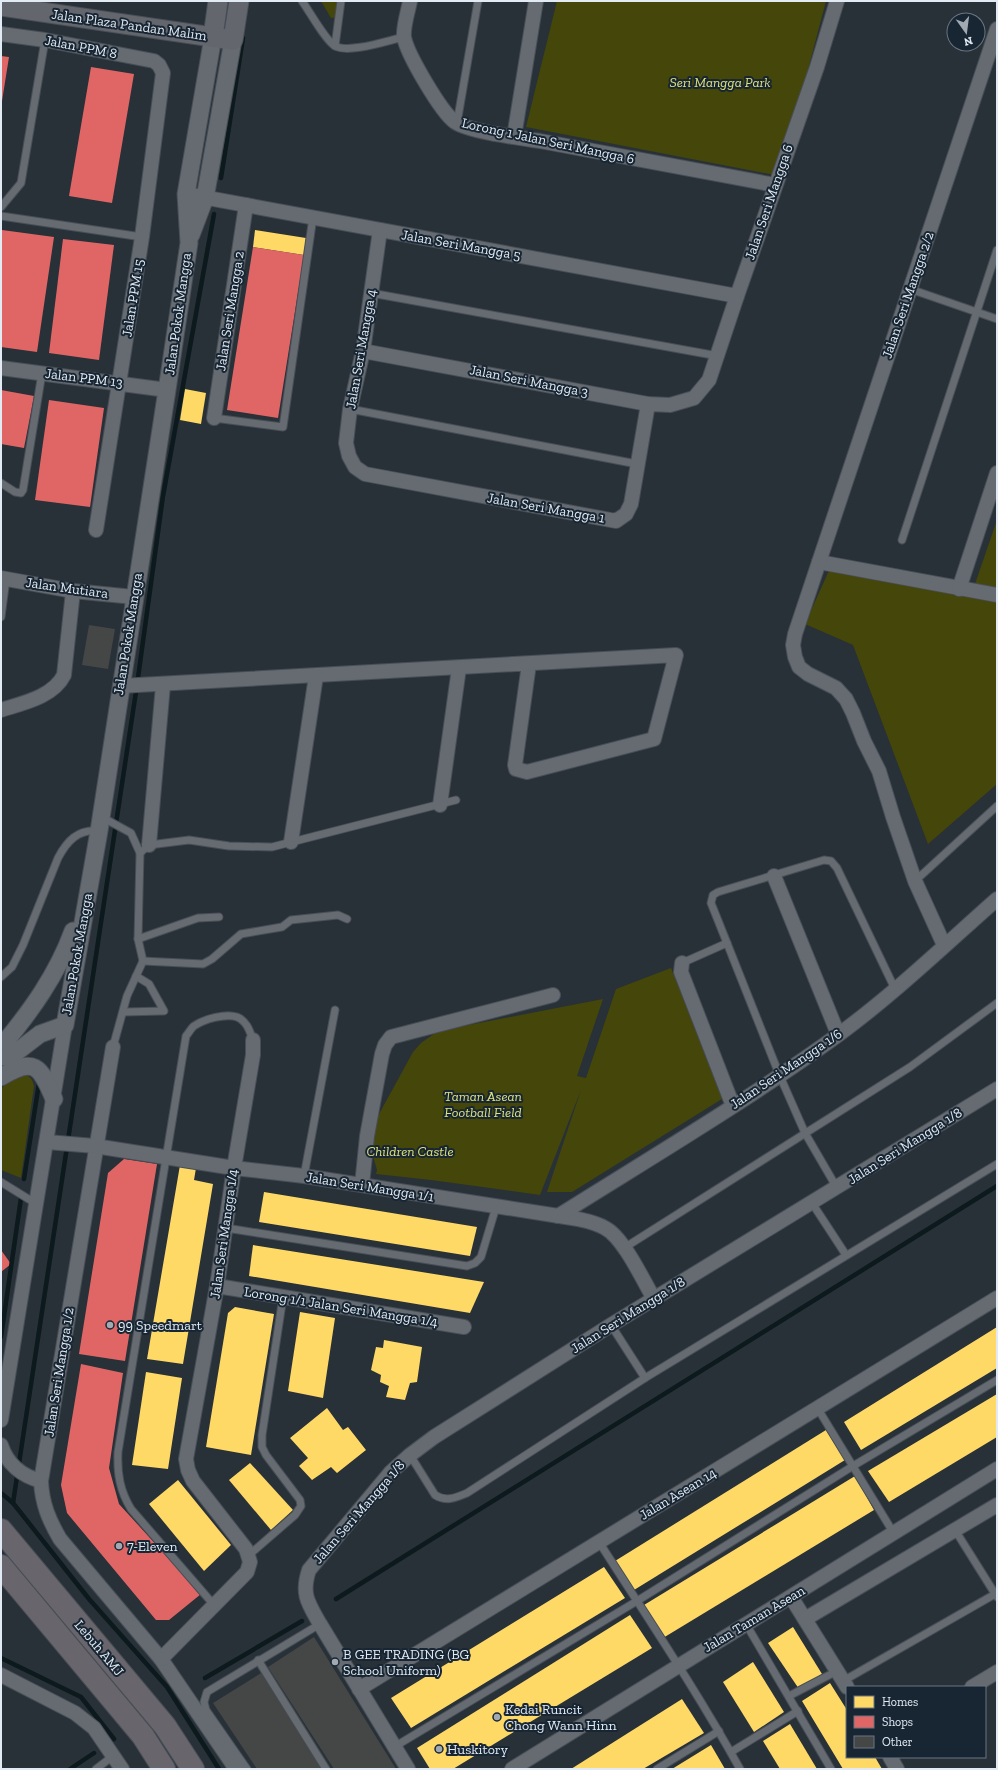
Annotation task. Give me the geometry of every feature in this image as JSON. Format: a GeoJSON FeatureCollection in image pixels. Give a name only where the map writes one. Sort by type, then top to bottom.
{"type":"FeatureCollection","features":[{"type":"Feature","properties":{"kind":"highway","name":"Lebuh AMJ"},"geometry":{"type":"LineString","coordinates":[[1,1530],[164,1726],[193,1769]]}},
{"type":"Feature","properties":{"kind":"highway","name":"Lebuh AMJ"},"geometry":{"type":"LineString","coordinates":[[1,1566],[142,1736],[164,1769]]}},
{"type":"Feature","properties":{"kind":"main road","name":"Jalan Pokok Mangga"},"geometry":{"type":"LineString","coordinates":[[213,37],[218,1]]}},
{"type":"Feature","properties":{"kind":"main road","name":"Jalan Pokok Mangga"},"geometry":{"type":"LineString","coordinates":[[234,40],[239,1]]}},
{"type":"Feature","properties":{"kind":"main road","name":"Jalan Plaza Pandan Malim"},"geometry":{"type":"LineString","coordinates":[[1,6],[234,40]]}},
{"type":"Feature","properties":{"kind":"street"},"geometry":{"type":"LineString","coordinates":[[404,37],[410,1]]}},
{"type":"Feature","properties":{"kind":"street"},"geometry":{"type":"LineString","coordinates":[[514,136],[536,1]]}},
{"type":"Feature","properties":{"kind":"street","name":"Jalan Seri Mangga 6"},"geometry":{"type":"LineString","coordinates":[[694,398],[709,380],[718,356],[737,296],[817,67],[837,1]]}},
{"type":"Feature","properties":{"kind":"street","name":"Jalan Seri Mangga 2/2"},"geometry":{"type":"LineString","coordinates":[[944,945],[915,881],[879,771],[846,699],[836,688],[808,674],[800,666],[795,657],[793,645],[795,634],[910,289],[992,61],[997,29]]}},
{"type":"Feature","properties":{"kind":"street","name":"Jalan PPM 8"},"geometry":{"type":"LineString","coordinates":[[1,34],[45,40],[154,61],[159,65]]}},
{"type":"Feature","properties":{"kind":"street","name":"Jalan Pokok Mangga"},"geometry":{"type":"LineString","coordinates":[[189,243],[186,194],[213,37]]}},
{"type":"Feature","properties":{"kind":"street","name":"Lorong 1 Jalan Seri Mangga 6"},"geometry":{"type":"LineString","coordinates":[[404,37],[410,52],[429,88],[450,118],[466,127],[776,185]]}},
{"type":"Feature","properties":{"kind":"street","name":"Jalan Pokok Mangga"},"geometry":{"type":"LineString","coordinates":[[1,1420],[36,1203],[53,1142],[54,1098],[88,889],[132,686],[134,597],[189,243],[205,198],[234,40]]}},
{"type":"Feature","properties":{"kind":"street","name":"Jalan PPM 15"},"geometry":{"type":"LineString","coordinates":[[96,530],[142,237],[163,73],[159,65]]}},
{"type":"Feature","properties":{"kind":"street","name":"Jalan Seri Mangga 5"},"geometry":{"type":"LineString","coordinates":[[186,194],[737,296]]}},
{"type":"Feature","properties":{"kind":"street","name":"Jalan Seri Mangga 2"},"geometry":{"type":"LineString","coordinates":[[214,418],[246,205]]}},
{"type":"Feature","properties":{"kind":"street","name":"Jalan Seri Mangga 4"},"geometry":{"type":"LineString","coordinates":[[355,467],[349,456],[346,443],[350,409],[363,351],[380,230]]}},
{"type":"Feature","properties":{"kind":"street","name":"Jalan Seri Mangga 3"},"geometry":{"type":"LineString","coordinates":[[363,351],[648,404],[670,405],[694,398]]}},
{"type":"Feature","properties":{"kind":"street","name":"Jalan PPM 13"},"geometry":{"type":"LineString","coordinates":[[1,368],[119,382],[167,390]]}},
{"type":"Feature","properties":{"kind":"street","name":"Jalan Seri Mangga 1"},"geometry":{"type":"LineString","coordinates":[[355,467],[365,474],[616,520],[626,514],[631,504],[648,404]]}},
{"type":"Feature","properties":{"kind":"street"},"geometry":{"type":"LineString","coordinates":[[959,589],[997,473]]}},
{"type":"Feature","properties":{"kind":"street"},"geometry":{"type":"LineString","coordinates":[[819,562],[997,595]]}},
{"type":"Feature","properties":{"kind":"street","name":"Jalan Mutiara"},"geometry":{"type":"LineString","coordinates":[[3,578],[73,591],[134,597]]}},
{"type":"Feature","properties":{"kind":"street"},"geometry":{"type":"LineString","coordinates":[[3,707],[45,694],[54,689],[60,683],[64,675],[73,591]]}},
{"type":"Feature","properties":{"kind":"street"},"geometry":{"type":"LineString","coordinates":[[132,686],[676,655],[654,739],[527,772],[516,769],[515,765],[530,664]]}},
{"type":"Feature","properties":{"kind":"street"},"geometry":{"type":"LineString","coordinates":[[440,805],[459,668]]}},
{"type":"Feature","properties":{"kind":"street"},"geometry":{"type":"LineString","coordinates":[[291,842],[316,676]]}},
{"type":"Feature","properties":{"kind":"street"},"geometry":{"type":"LineString","coordinates":[[144,849],[163,685]]}},
{"type":"Feature","properties":{"kind":"street"},"geometry":{"type":"LineString","coordinates":[[774,876],[838,1034]]}},
{"type":"Feature","properties":{"kind":"street"},"geometry":{"type":"LineString","coordinates":[[4,1054],[40,997],[65,953],[88,889]]}},
{"type":"Feature","properties":{"kind":"street","name":"Jalan Seri Mangga 1/6"},"geometry":{"type":"LineString","coordinates":[[558,1216],[733,1106],[838,1034],[895,989],[997,899]]}},
{"type":"Feature","properties":{"kind":"street"},"geometry":{"type":"LineString","coordinates":[[682,963],[681,972],[733,1106]]}},
{"type":"Feature","properties":{"kind":"street"},"geometry":{"type":"LineString","coordinates":[[362,1185],[367,1136],[382,1054],[385,1045],[391,1037],[553,995]]}},
{"type":"Feature","properties":{"kind":"street","name":"Jalan Pokok Mangga"},"geometry":{"type":"LineString","coordinates":[[1,1077],[10,1066],[4,1054],[40,1034],[65,1025]]}},
{"type":"Feature","properties":{"kind":"street","name":"Jalan Seri Mangga 1/4"},"geometry":{"type":"LineString","coordinates":[[249,1555],[193,1481],[188,1470],[186,1459],[217,1286],[234,1168],[253,1055],[253,1040]]}},
{"type":"Feature","properties":{"kind":"street","name":"Jalan Seri Mangga 1/2"},"geometry":{"type":"LineString","coordinates":[[113,1047],[41,1480],[42,1497],[47,1512],[60,1539],[161,1659],[236,1769]]}},
{"type":"Feature","properties":{"kind":"street"},"geometry":{"type":"LineString","coordinates":[[1,1077],[16,1068],[26,1065],[34,1067],[47,1082],[54,1098]]}},
{"type":"Feature","properties":{"kind":"street","name":"Jalan Seri Mangga 1/8"},"geometry":{"type":"LineString","coordinates":[[320,1624],[306,1600],[305,1589],[309,1570],[391,1472],[410,1454],[434,1437],[611,1325],[997,1089]]}},
{"type":"Feature","properties":{"kind":"street","name":"Jalan Seri Mangga 1/1"},"geometry":{"type":"LineString","coordinates":[[53,1142],[96,1146],[234,1168],[304,1176],[496,1207],[578,1218],[606,1228],[615,1236],[624,1248],[654,1299]]}},
{"type":"Feature","properties":{"kind":"street","name":"Lorong 1/1 Jalan Seri Mangga 1/4"},"geometry":{"type":"LineString","coordinates":[[217,1286],[464,1328]]}},
{"type":"Feature","properties":{"kind":"street","name":"Jalan Asean 14"},"geometry":{"type":"LineString","coordinates":[[359,1689],[997,1298]]}},
{"type":"Feature","properties":{"kind":"street"},"geometry":{"type":"LineString","coordinates":[[1,1444],[6,1459],[24,1474],[41,1480]]}},
{"type":"Feature","properties":{"kind":"street","name":"Jalan Taman Asean"},"geometry":{"type":"LineString","coordinates":[[512,1769],[997,1469]]}},
{"type":"Feature","properties":{"kind":"street"},"geometry":{"type":"LineString","coordinates":[[805,1619],[997,1506]]}},
{"type":"Feature","properties":{"kind":"street"},"geometry":{"type":"LineString","coordinates":[[161,1659],[246,1572],[250,1562],[249,1555]]}},
{"type":"Feature","properties":{"kind":"street"},"geometry":{"type":"LineString","coordinates":[[791,1597],[842,1680]]}},
{"type":"Feature","properties":{"kind":"street"},"geometry":{"type":"LineString","coordinates":[[320,1624],[408,1769]]}},
{"type":"Feature","properties":{"kind":"street"},"geometry":{"type":"LineString","coordinates":[[974,1686],[997,1672]]}},
{"type":"Feature","properties":{"kind":"street"},"geometry":{"type":"LineString","coordinates":[[1,1675],[75,1712],[94,1728],[122,1769]]}},
{"type":"Feature","properties":{"kind":"street"},"geometry":{"type":"LineString","coordinates":[[891,1758],[897,1769]]}},
{"type":"Feature","properties":{"kind":"lane"},"geometry":{"type":"LineString","coordinates":[[302,1],[328,40],[335,46],[344,48],[358,47],[404,37]]}},
{"type":"Feature","properties":{"kind":"lane"},"geometry":{"type":"LineString","coordinates":[[335,46],[341,1]]}},
{"type":"Feature","properties":{"kind":"lane"},"geometry":{"type":"LineString","coordinates":[[457,123],[478,1]]}},
{"type":"Feature","properties":{"kind":"lane"},"geometry":{"type":"LineString","coordinates":[[1,207],[21,183],[45,40]]}},
{"type":"Feature","properties":{"kind":"lane"},"geometry":{"type":"LineString","coordinates":[[1,216],[142,237]]}},
{"type":"Feature","properties":{"kind":"lane"},"geometry":{"type":"LineString","coordinates":[[214,418],[283,427],[313,217]]}},
{"type":"Feature","properties":{"kind":"lane"},"geometry":{"type":"LineString","coordinates":[[902,540],[978,312],[997,250]]}},
{"type":"Feature","properties":{"kind":"lane"},"geometry":{"type":"LineString","coordinates":[[910,289],[997,319]]}},
{"type":"Feature","properties":{"kind":"lane"},"geometry":{"type":"LineString","coordinates":[[371,293],[718,356]]}},
{"type":"Feature","properties":{"kind":"lane"},"geometry":{"type":"LineString","coordinates":[[1,483],[15,492],[21,493],[23,490],[42,373]]}},
{"type":"Feature","properties":{"kind":"lane"},"geometry":{"type":"LineString","coordinates":[[350,409],[637,464]]}},
{"type":"Feature","properties":{"kind":"lane"},"geometry":{"type":"LineString","coordinates":[[1,617],[3,578]]}},
{"type":"Feature","properties":{"kind":"lane"},"geometry":{"type":"LineString","coordinates":[[144,849],[189,840],[229,846],[272,848],[456,800]]}},
{"type":"Feature","properties":{"kind":"lane"},"geometry":{"type":"LineString","coordinates":[[915,881],[997,806]]}},
{"type":"Feature","properties":{"kind":"lane"},"geometry":{"type":"LineString","coordinates":[[1,978],[12,967],[23,945],[58,858],[63,848],[71,838],[102,824],[131,833],[144,849],[138,938],[143,961],[127,996],[124,1012],[113,1047]]}},
{"type":"Feature","properties":{"kind":"lane"},"geometry":{"type":"LineString","coordinates":[[837,1188],[805,1133],[779,1074],[711,903],[713,895],[718,892],[824,860],[831,862],[837,868],[895,989]]}},
{"type":"Feature","properties":{"kind":"lane"},"geometry":{"type":"LineString","coordinates":[[143,961],[203,964],[212,959],[241,934],[282,927],[291,920],[338,915],[347,919]]}},
{"type":"Feature","properties":{"kind":"lane"},"geometry":{"type":"LineString","coordinates":[[138,938],[198,918],[219,917]]}},
{"type":"Feature","properties":{"kind":"lane"},"geometry":{"type":"LineString","coordinates":[[682,963],[727,943]]}},
{"type":"Feature","properties":{"kind":"lane"},"geometry":{"type":"LineString","coordinates":[[124,1012],[164,1012],[149,984],[136,976]]}},
{"type":"Feature","properties":{"kind":"lane"},"geometry":{"type":"LineString","coordinates":[[624,1248],[910,1067],[997,1002]]}},
{"type":"Feature","properties":{"kind":"lane"},"geometry":{"type":"LineString","coordinates":[[304,1176],[335,1010]]}},
{"type":"Feature","properties":{"kind":"lane"},"geometry":{"type":"LineString","coordinates":[[214,1605],[131,1509],[124,1498],[119,1484],[117,1469],[118,1452],[186,1036],[193,1026],[205,1021],[226,1016],[238,1017],[248,1027],[253,1040]]}},
{"type":"Feature","properties":{"kind":"lane"},"geometry":{"type":"LineString","coordinates":[[410,1454],[435,1495],[448,1500],[467,1493],[645,1378],[997,1164]]}},
{"type":"Feature","properties":{"kind":"lane"},"geometry":{"type":"LineString","coordinates":[[1,1182],[36,1203]]}},
{"type":"Feature","properties":{"kind":"lane"},"geometry":{"type":"LineString","coordinates":[[812,1203],[846,1256]]}},
{"type":"Feature","properties":{"kind":"lane"},"geometry":{"type":"LineString","coordinates":[[226,1228],[467,1266],[475,1263],[481,1257],[496,1207]]}},
{"type":"Feature","properties":{"kind":"lane"},"geometry":{"type":"LineString","coordinates":[[249,1555],[295,1515],[301,1506],[300,1500],[266,1455],[262,1447],[267,1395],[283,1297]]}},
{"type":"Feature","properties":{"kind":"lane"},"geometry":{"type":"LineString","coordinates":[[611,1325],[645,1378]]}},
{"type":"Feature","properties":{"kind":"lane"},"geometry":{"type":"LineString","coordinates":[[394,1747],[637,1601],[853,1466],[997,1380]]}},
{"type":"Feature","properties":{"kind":"lane"},"geometry":{"type":"LineString","coordinates":[[818,1408],[893,1532]]}},
{"type":"Feature","properties":{"kind":"lane"},"geometry":{"type":"LineString","coordinates":[[789,1696],[842,1680],[996,1595],[955,1530]]}},
{"type":"Feature","properties":{"kind":"lane"},"geometry":{"type":"LineString","coordinates":[[599,1542],[719,1731],[740,1769]]}},
{"type":"Feature","properties":{"kind":"lane"},"geometry":{"type":"LineString","coordinates":[[246,1769],[206,1710],[204,1702],[207,1692],[320,1624]]}},
{"type":"Feature","properties":{"kind":"lane"},"geometry":{"type":"LineString","coordinates":[[746,1624],[832,1769]]}},
{"type":"Feature","properties":{"kind":"lane"},"geometry":{"type":"LineString","coordinates":[[258,1660],[326,1769]]}},
{"type":"Feature","properties":{"kind":"lane"},"geometry":{"type":"LineString","coordinates":[[731,1752],[798,1711]]}},
{"type":"Feature","properties":{"kind":"lane"},"geometry":{"type":"LineString","coordinates":[[657,1769],[719,1731]]}},
{"type":"Feature","properties":{"kind":"lane"},"geometry":{"type":"LineString","coordinates":[[96,1769],[113,1756]]}},
{"type":"Feature","properties":{"kind":"green space"},"geometry":{"type":"Polygon","coordinates":[[[321,1],[340,1],[338,17],[331,18],[321,1]]]}},
{"type":"Feature","properties":{"kind":"green space","name":"Seri Mangga Park"},"geometry":{"type":"Polygon","coordinates":[[[557,1],[826,1],[780,176],[526,127],[557,1]]]}},
{"type":"Feature","properties":{"kind":"green space"},"geometry":{"type":"Polygon","coordinates":[[[997,520],[997,784],[928,844],[853,645],[805,624],[831,566],[975,584],[997,520]]]}},
{"type":"Feature","properties":{"kind":"green space"},"geometry":{"type":"Polygon","coordinates":[[[671,968],[722,1099],[572,1192],[547,1192],[581,1090],[540,1195],[376,1174],[377,1170],[367,1136],[413,1052],[421,1043],[438,1031],[603,999],[577,1076],[586,1078],[616,989],[671,968]]]}},
{"type":"Feature","properties":{"kind":"green space"},"geometry":{"type":"Polygon","coordinates":[[[20,1075],[30,1077],[34,1086],[21,1178],[1,1170],[1,1089],[10,1079],[20,1075]]]}},
{"type":"Feature","properties":{"kind":"building: Homes"},"geometry":{"type":"Polygon","coordinates":[[[255,230],[306,238],[304,255],[253,247],[255,230]]]}},
{"type":"Feature","properties":{"kind":"building: Homes"},"geometry":{"type":"Polygon","coordinates":[[[185,389],[206,393],[201,424],[180,420],[185,389]]]}},
{"type":"Feature","properties":{"kind":"building: Homes"},"geometry":{"type":"Polygon","coordinates":[[[180,1165],[196,1168],[194,1180],[213,1184],[183,1364],[147,1359],[180,1165]]]}},
{"type":"Feature","properties":{"kind":"building: Homes"},"geometry":{"type":"Polygon","coordinates":[[[264,1192],[477,1227],[470,1256],[259,1222],[264,1192]]]}},
{"type":"Feature","properties":{"kind":"building: Homes"},"geometry":{"type":"Polygon","coordinates":[[[253,1245],[484,1282],[470,1313],[249,1276],[253,1245]]]}},
{"type":"Feature","properties":{"kind":"building: Homes"},"geometry":{"type":"Polygon","coordinates":[[[235,1307],[274,1314],[251,1455],[206,1447],[228,1313],[235,1307]]]}},
{"type":"Feature","properties":{"kind":"building: Homes"},"geometry":{"type":"Polygon","coordinates":[[[300,1312],[335,1318],[323,1398],[288,1391],[300,1312]]]}},
{"type":"Feature","properties":{"kind":"building: Homes"},"geometry":{"type":"Polygon","coordinates":[[[997,1327],[997,1368],[861,1450],[844,1422],[997,1327]]]}},
{"type":"Feature","properties":{"kind":"building: Homes"},"geometry":{"type":"Polygon","coordinates":[[[384,1340],[422,1347],[417,1382],[410,1383],[405,1400],[386,1397],[389,1386],[380,1382],[381,1375],[371,1370],[376,1347],[383,1348],[384,1340]]]}},
{"type":"Feature","properties":{"kind":"building: Homes"},"geometry":{"type":"Polygon","coordinates":[[[146,1372],[182,1378],[168,1469],[132,1465],[146,1372]]]}},
{"type":"Feature","properties":{"kind":"building: Homes"},"geometry":{"type":"Polygon","coordinates":[[[997,1394],[997,1437],[889,1502],[868,1471],[997,1394]]]}},
{"type":"Feature","properties":{"kind":"building: Homes"},"geometry":{"type":"Polygon","coordinates":[[[327,1408],[343,1430],[348,1427],[366,1450],[337,1473],[331,1467],[312,1480],[299,1466],[308,1458],[290,1438],[327,1408]]]}},
{"type":"Feature","properties":{"kind":"building: Homes"},"geometry":{"type":"Polygon","coordinates":[[[826,1430],[845,1460],[634,1590],[615,1561],[826,1430]]]}},
{"type":"Feature","properties":{"kind":"building: Homes"},"geometry":{"type":"Polygon","coordinates":[[[250,1463],[293,1510],[271,1530],[229,1480],[250,1463]]]}},
{"type":"Feature","properties":{"kind":"building: Homes"},"geometry":{"type":"Polygon","coordinates":[[[855,1476],[874,1510],[663,1638],[644,1605],[855,1476]]]}},
{"type":"Feature","properties":{"kind":"building: Homes"},"geometry":{"type":"Polygon","coordinates":[[[178,1480],[231,1545],[204,1571],[149,1504],[178,1480]]]}},
{"type":"Feature","properties":{"kind":"building: Homes"},"geometry":{"type":"Polygon","coordinates":[[[604,1567],[625,1598],[411,1728],[391,1698],[604,1567]]]}},
{"type":"Feature","properties":{"kind":"building: Homes"},"geometry":{"type":"Polygon","coordinates":[[[630,1615],[652,1648],[453,1769],[430,1769],[417,1748],[630,1615]]]}},
{"type":"Feature","properties":{"kind":"building: Homes"},"geometry":{"type":"Polygon","coordinates":[[[793,1627],[822,1674],[799,1689],[768,1643],[793,1627]]]}},
{"type":"Feature","properties":{"kind":"building: Homes"},"geometry":{"type":"Polygon","coordinates":[[[753,1662],[784,1712],[754,1732],[723,1682],[753,1662]]]}},
{"type":"Feature","properties":{"kind":"building: Homes"},"geometry":{"type":"Polygon","coordinates":[[[830,1683],[846,1708],[846,1758],[876,1758],[882,1769],[843,1769],[802,1701],[830,1683]]]}},
{"type":"Feature","properties":{"kind":"building: Homes"},"geometry":{"type":"Polygon","coordinates":[[[682,1699],[704,1733],[643,1769],[571,1769],[682,1699]]]}},
{"type":"Feature","properties":{"kind":"building: Homes"},"geometry":{"type":"Polygon","coordinates":[[[790,1724],[817,1769],[780,1769],[763,1741],[790,1724]]]}},
{"type":"Feature","properties":{"kind":"building: Homes"},"geometry":{"type":"Polygon","coordinates":[[[711,1745],[725,1769],[672,1769],[711,1745]]]}},
{"type":"Feature","properties":{"kind":"building: Shops"},"geometry":{"type":"Polygon","coordinates":[[[1,56],[9,57],[2,101],[1,101],[1,56]]]}},
{"type":"Feature","properties":{"kind":"building: Shops"},"geometry":{"type":"Polygon","coordinates":[[[91,67],[134,74],[112,203],[69,196],[91,67]]]}},
{"type":"Feature","properties":{"kind":"building: Shops"},"geometry":{"type":"Polygon","coordinates":[[[2,230],[54,237],[37,352],[1,347],[2,230]]]}},
{"type":"Feature","properties":{"kind":"building: Shops"},"geometry":{"type":"Polygon","coordinates":[[[63,239],[114,245],[99,360],[49,353],[63,239]]]}},
{"type":"Feature","properties":{"kind":"building: Shops"},"geometry":{"type":"Polygon","coordinates":[[[253,247],[304,255],[278,418],[227,410],[253,247]]]}},
{"type":"Feature","properties":{"kind":"building: Shops"},"geometry":{"type":"Polygon","coordinates":[[[1,390],[34,396],[24,448],[1,444],[1,390]]]}},
{"type":"Feature","properties":{"kind":"building: Shops"},"geometry":{"type":"Polygon","coordinates":[[[49,400],[104,408],[90,507],[35,500],[49,400]]]}},
{"type":"Feature","properties":{"kind":"building: Shops"},"geometry":{"type":"Polygon","coordinates":[[[124,1159],[157,1164],[125,1361],[79,1354],[108,1173],[124,1159]]]}},
{"type":"Feature","properties":{"kind":"building: Shops"},"geometry":{"type":"Polygon","coordinates":[[[1,1250],[11,1264],[1,1272],[1,1250]]]}},
{"type":"Feature","properties":{"kind":"building: Shops"},"geometry":{"type":"Polygon","coordinates":[[[81,1364],[123,1373],[109,1468],[119,1504],[201,1594],[169,1620],[156,1620],[67,1513],[61,1485],[81,1364]]]}},
{"type":"Feature","properties":{"kind":"building: Other"},"geometry":{"type":"Polygon","coordinates":[[[89,625],[115,629],[108,669],[82,665],[89,625]]]}},
{"type":"Feature","properties":{"kind":"building: Other"},"geometry":{"type":"Polygon","coordinates":[[[314,1637],[396,1769],[334,1769],[268,1667],[314,1637]]]}},
{"type":"Feature","properties":{"kind":"building: Other"},"geometry":{"type":"Polygon","coordinates":[[[261,1673],[321,1769],[257,1769],[213,1703],[261,1673]]]}},
{"type":"Feature","properties":{"kind":"waterway"},"geometry":{"type":"LineString","coordinates":[[221,178],[243,38]]}},
{"type":"Feature","properties":{"kind":"waterway"},"geometry":{"type":"LineString","coordinates":[[13,1503],[137,685],[163,496],[214,214]]}},
{"type":"Feature","properties":{"kind":"waterway"},"geometry":{"type":"LineString","coordinates":[[24,1179],[39,1083],[37,1079]]}},
{"type":"Feature","properties":{"kind":"waterway"},"geometry":{"type":"LineString","coordinates":[[336,1599],[997,1186]]}},
{"type":"Feature","properties":{"kind":"waterway"},"geometry":{"type":"LineString","coordinates":[[1,1337],[21,1198]]}},
{"type":"Feature","properties":{"kind":"waterway"},"geometry":{"type":"LineString","coordinates":[[1,1493],[13,1503],[89,1599],[167,1687],[219,1769]]}},
{"type":"Feature","properties":{"kind":"waterway"},"geometry":{"type":"LineString","coordinates":[[205,1678],[302,1621]]}},
{"type":"Feature","properties":{"kind":"waterway"},"geometry":{"type":"LineString","coordinates":[[1,1658],[81,1697],[114,1739]]}},
{"type":"Feature","properties":{"kind":"waterway"},"geometry":{"type":"LineString","coordinates":[[70,1769],[94,1753]]}},
{"type":"Feature","properties":{"kind":"place","name":"99 Speedmart"},"geometry":{"type":"Point","coordinates":[110,1325]}},
{"type":"Feature","properties":{"kind":"place","name":"7-Eleven"},"geometry":{"type":"Point","coordinates":[119,1546]}},
{"type":"Feature","properties":{"kind":"place","name":"B GEE TRADING (BG School Uniform)"},"geometry":{"type":"Point","coordinates":[335,1662]}},
{"type":"Feature","properties":{"kind":"place","name":"Kedai Runcit Chong Wann Hinn"},"geometry":{"type":"Point","coordinates":[497,1717]}},
{"type":"Feature","properties":{"kind":"place","name":"Huskitory"},"geometry":{"type":"Point","coordinates":[439,1749]}},
{"type":"Feature","properties":{"kind":"park label","name":"Taman Asean Football Field"},"geometry":{"type":"Point","coordinates":[483,1104]}},
{"type":"Feature","properties":{"kind":"park label","name":"Children Castle"},"geometry":{"type":"Point","coordinates":[410,1151]}}]}
